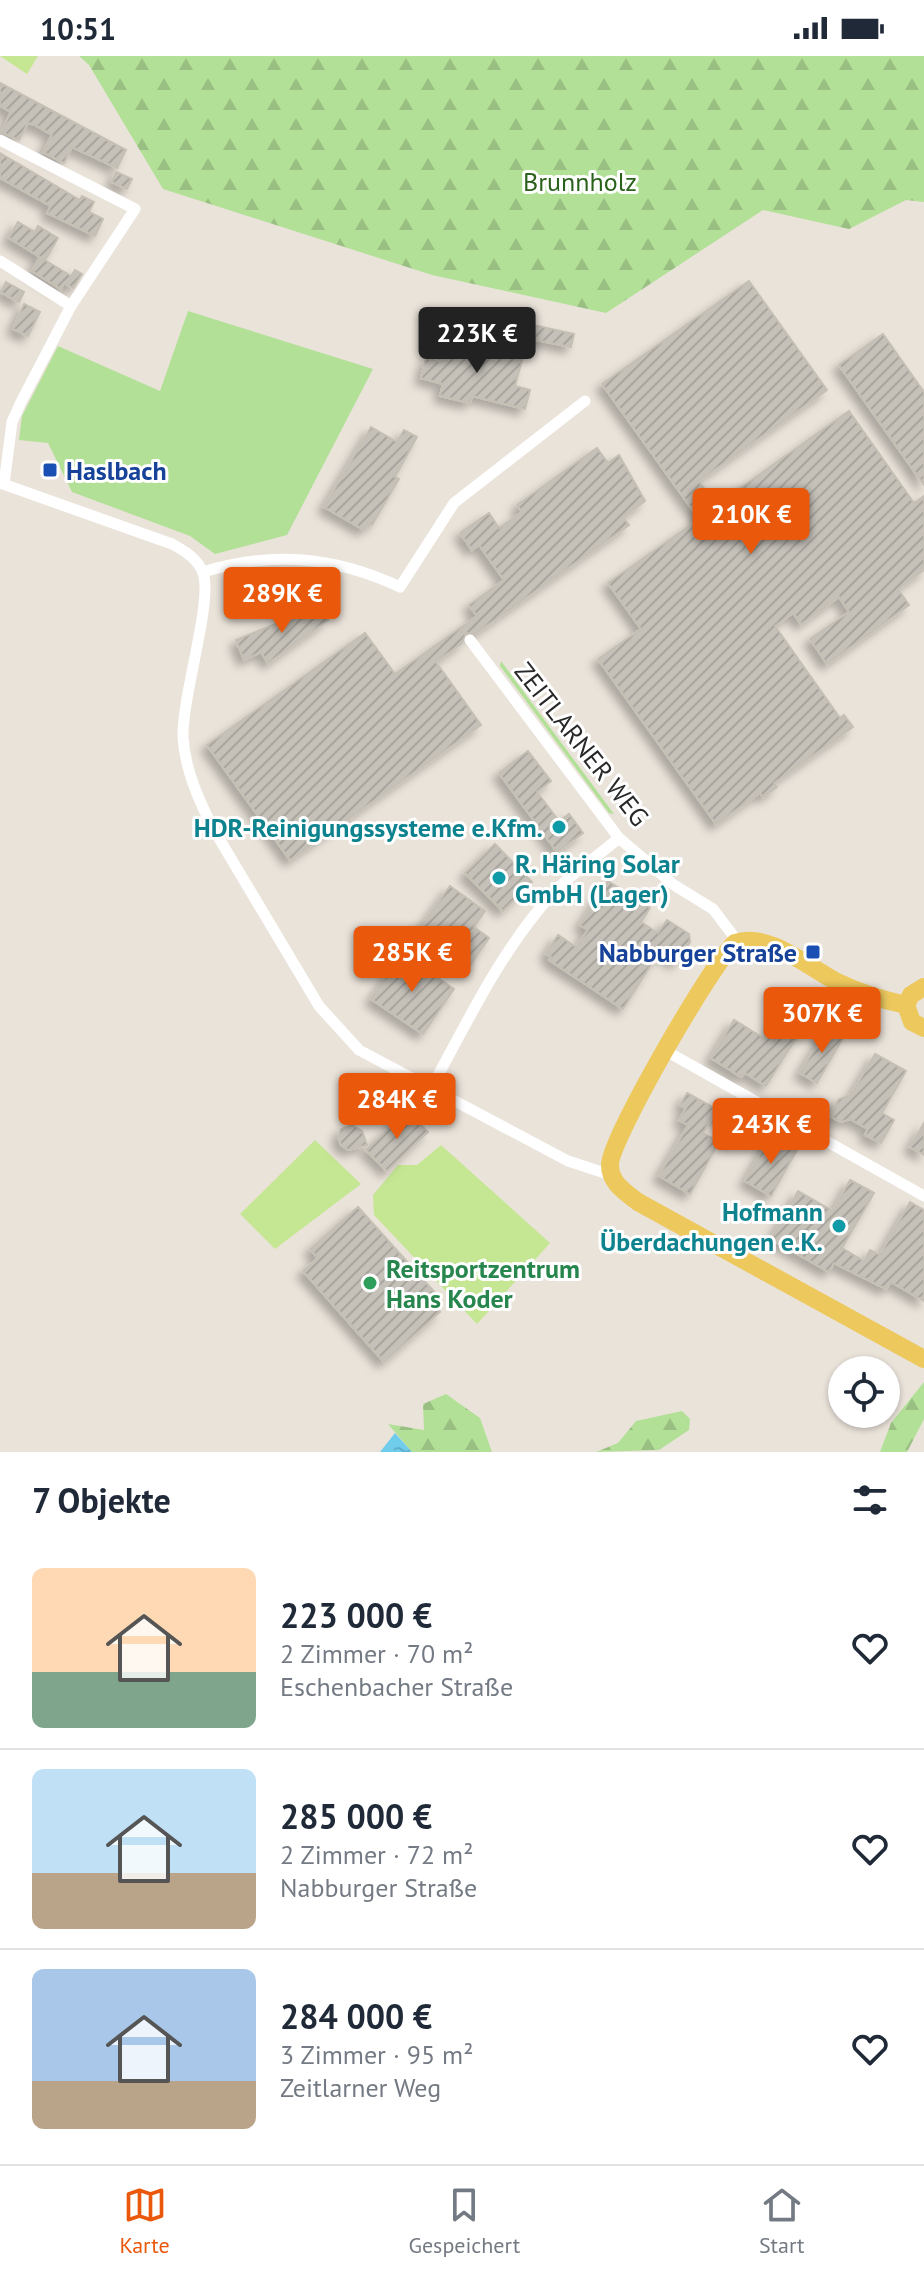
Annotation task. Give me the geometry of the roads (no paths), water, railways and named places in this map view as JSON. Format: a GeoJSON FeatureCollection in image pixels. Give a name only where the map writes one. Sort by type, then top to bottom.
{"type":"FeatureCollection","features":[{"type":"Feature","properties":{"kind":"main road"},"geometry":{"type":"LineString","coordinates":[[906,1005],[841,984],[773,947],[752,940],[738,942],[729,948],[666,1051],[614,1145],[609,1163],[611,1175],[620,1188],[638,1202],[924,1359]]}},
{"type":"Feature","properties":{"kind":"main road"},"geometry":{"type":"LineString","coordinates":[[924,987],[911,995],[906,1005],[912,1022],[924,1028]]}},
{"type":"Feature","properties":{"kind":"street"},"geometry":{"type":"LineString","coordinates":[[0,140],[135,209],[71,306],[12,422],[2,484],[172,544],[195,559],[203,572],[205,597],[183,720],[186,759],[201,804],[328,1020],[359,1050],[430,1090],[568,1161],[611,1175]]}},
{"type":"Feature","properties":{"kind":"street"},"geometry":{"type":"LineString","coordinates":[[0,261],[71,306]]}},
{"type":"Feature","properties":{"kind":"street"},"geometry":{"type":"LineString","coordinates":[[203,572],[255,559],[304,559],[352,567],[400,587],[454,503],[585,401]]}},
{"type":"Feature","properties":{"kind":"street","name":"ZEITLARNER WEG"},"geometry":{"type":"LineString","coordinates":[[470,640],[619,838],[674,885],[713,909],[738,942]]}},
{"type":"Feature","properties":{"kind":"street"},"geometry":{"type":"LineString","coordinates":[[430,1090],[483,994],[533,917],[556,890],[619,838]]}},
{"type":"Feature","properties":{"kind":"street"},"geometry":{"type":"LineString","coordinates":[[666,1051],[924,1196]]}},
{"type":"Feature","properties":{"kind":"water"},"geometry":{"type":"Polygon","coordinates":[[[395,1433],[412,1452],[380,1452],[395,1433]]]}},
{"type":"Feature","properties":{"kind":"place","name":"Haslbach"},"geometry":{"type":"Point","coordinates":[50,470]}},
{"type":"Feature","properties":{"kind":"place","name":"HDR-Reinigungssysteme e.Kfm."},"geometry":{"type":"Point","coordinates":[559,827]}},
{"type":"Feature","properties":{"kind":"place","name":"R. Häring Solar GmbH (Lager)"},"geometry":{"type":"Point","coordinates":[499,878]}},
{"type":"Feature","properties":{"kind":"place","name":"Nabburger Straße"},"geometry":{"type":"Point","coordinates":[813,952]}},
{"type":"Feature","properties":{"kind":"place","name":"Hofmann Überdachungen e.K."},"geometry":{"type":"Point","coordinates":[839,1226]}},
{"type":"Feature","properties":{"kind":"place","name":"Reitsportzentrum Hans Koder"},"geometry":{"type":"Point","coordinates":[370,1283]}},
{"type":"Feature","properties":{"kind":"park label","name":"Brunnholz"},"geometry":{"type":"Point","coordinates":[580,181]}}]}
